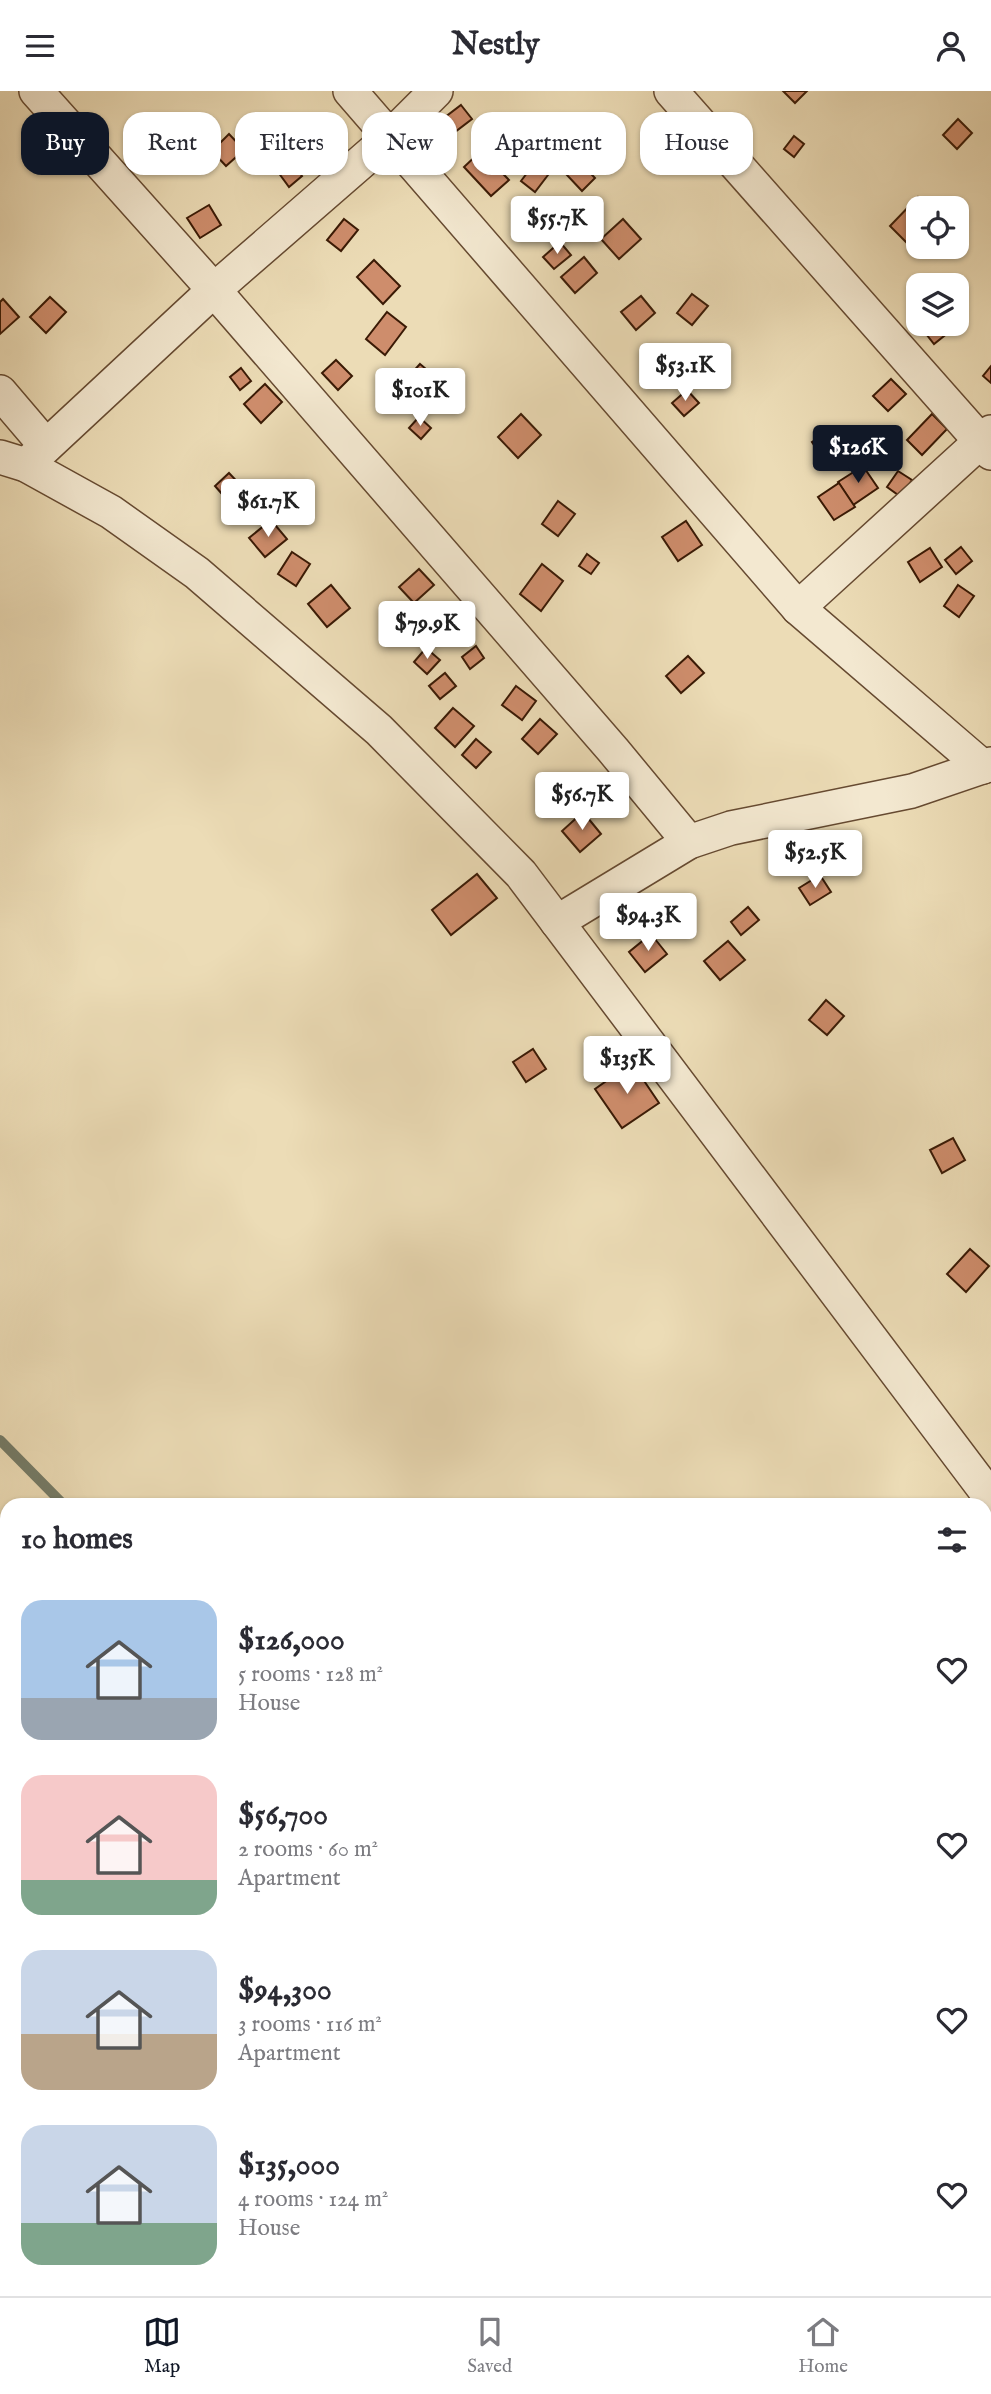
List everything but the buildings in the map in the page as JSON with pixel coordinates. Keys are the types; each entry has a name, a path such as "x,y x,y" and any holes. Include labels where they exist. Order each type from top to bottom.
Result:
{"street":[{"path":"36,91 214,290 613,750 689,842"},
{"path":"349,91 368,112"},
{"path":"415,112 436,91"},
{"path":"671,91 988,442 798,608"},
{"path":"24,456 362,161"},
{"path":"423,175 798,608 987,766"},
{"path":"0,392 24,456 111,512 197,573 379,730 522,874 991,1498"},
{"path":"557,922 689,842 731,828 912,791 987,766"}],"waterway":[{"path":"0,1440 57,1498"}]}
